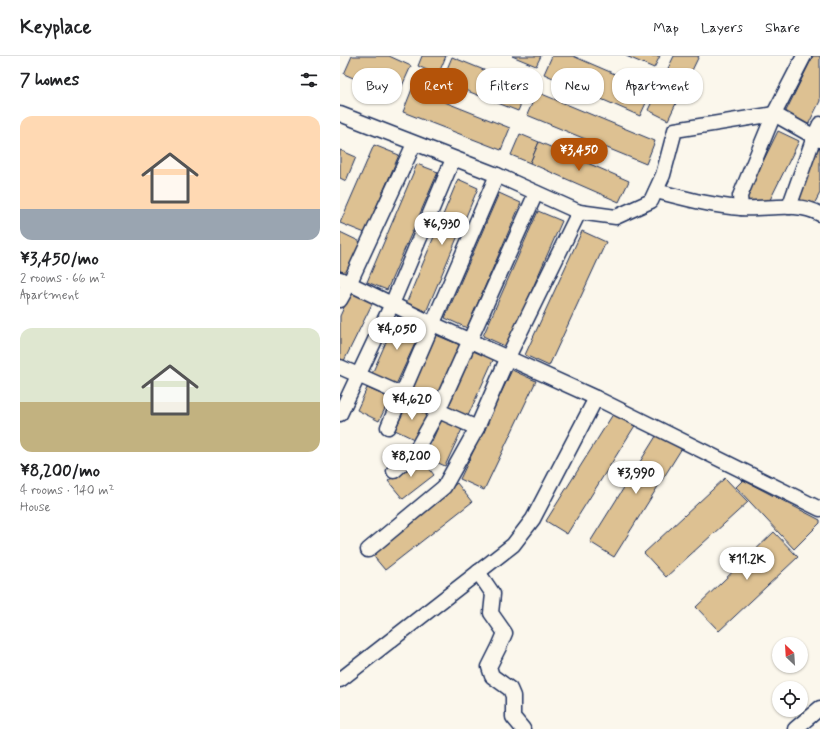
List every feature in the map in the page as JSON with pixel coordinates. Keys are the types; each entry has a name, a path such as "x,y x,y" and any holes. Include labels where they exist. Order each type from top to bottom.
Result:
{"street":[{"path":"741,208 740,196 774,114 804,56"},
{"path":"340,114 497,175 579,212 616,217 652,201 663,175 675,130 774,114 817,139"},
{"path":"789,207 817,139 820,124"},
{"path":"340,300 344,281 414,144"},
{"path":"340,414 392,304 453,159"},
{"path":"388,427 497,175"},
{"path":"656,191 694,200 741,208 789,207 812,209 820,214"},
{"path":"394,472 415,452 438,411 536,193"},
{"path":"368,550 444,487 477,428 508,357 579,212"},
{"path":"344,281 433,324 596,398 820,509"},
{"path":"340,368 477,428"},
{"path":"340,680 513,545 533,519 596,398"},
{"path":"478,572 493,594 490,613 505,633 500,647 489,667 492,676 510,690 513,696 513,717 523,729"},
{"path":"795,729 820,708"}],"building":[{"path":"352,56 389,56 411,66 402,86 402,68 352,68 352,77 344,74"},
{"path":"422,56 446,56 441,68 422,68 418,66"},
{"path":"512,56 541,56 536,66"},
{"path":"552,56 573,56 601,68 551,68 551,77 544,74"},
{"path":"626,56 660,56 654,68"},
{"path":"674,56 699,56 693,68 668,68"},
{"path":"813,56 820,56 820,101 807,127 784,115"},
{"path":"452,57 479,68 476,68 476,94 468,91 468,68 447,68"},
{"path":"604,69 612,73 612,104 604,100"},
{"path":"410,94 410,104 450,104 510,128 501,150 403,112"},
{"path":"543,94 551,98 551,104 566,104 655,141 646,164 527,115 532,104 543,104"},
{"path":"500,104 521,104 518,111"},
{"path":"613,104 646,104 640,116"},
{"path":"651,104 676,104 668,120 648,110"},
{"path":"778,131 799,141 765,210 744,200"},
{"path":"520,134 539,142 530,163 511,155"},
{"path":"539,142 629,181 619,202 530,163"},
{"path":"374,145 399,155 365,233 340,223"},
{"path":"819,147 820,193 812,208 792,198"},
{"path":"340,150 356,157 346,181 340,178"},
{"path":"417,164 438,172 387,290 367,282"},
{"path":"458,179 478,188 426,312 406,304"},
{"path":"499,193 521,203 467,328 445,318"},
{"path":"538,211 562,221 507,347 483,336"},
{"path":"582,231 606,242 549,366 525,355"},
{"path":"340,232 363,243 348,276 340,272"},
{"path":"351,292 373,302 342,365 340,364 340,316"},
{"path":"398,315 423,326 395,387 371,376"},
{"path":"436,335 460,345 433,405 410,395"},
{"path":"473,349 494,358 467,418 447,409"},
{"path":"512,370 536,381 484,490 460,479"},
{"path":"367,388 390,398 379,421 357,410"},
{"path":"408,402 429,411 416,440 395,430"},
{"path":"615,411 636,424 567,534 546,521"},
{"path":"442,418 463,427 445,466 425,457"},
{"path":"658,433 682,448 614,557 590,542"},
{"path":"420,456 434,475 403,499 388,481"},
{"path":"725,478 748,502 666,577 644,553"},
{"path":"743,480 820,520 820,523 794,549 736,487"},
{"path":"457,483 472,502 385,570 370,552"},
{"path":"774,532 798,557 719,631 696,607"}]}
